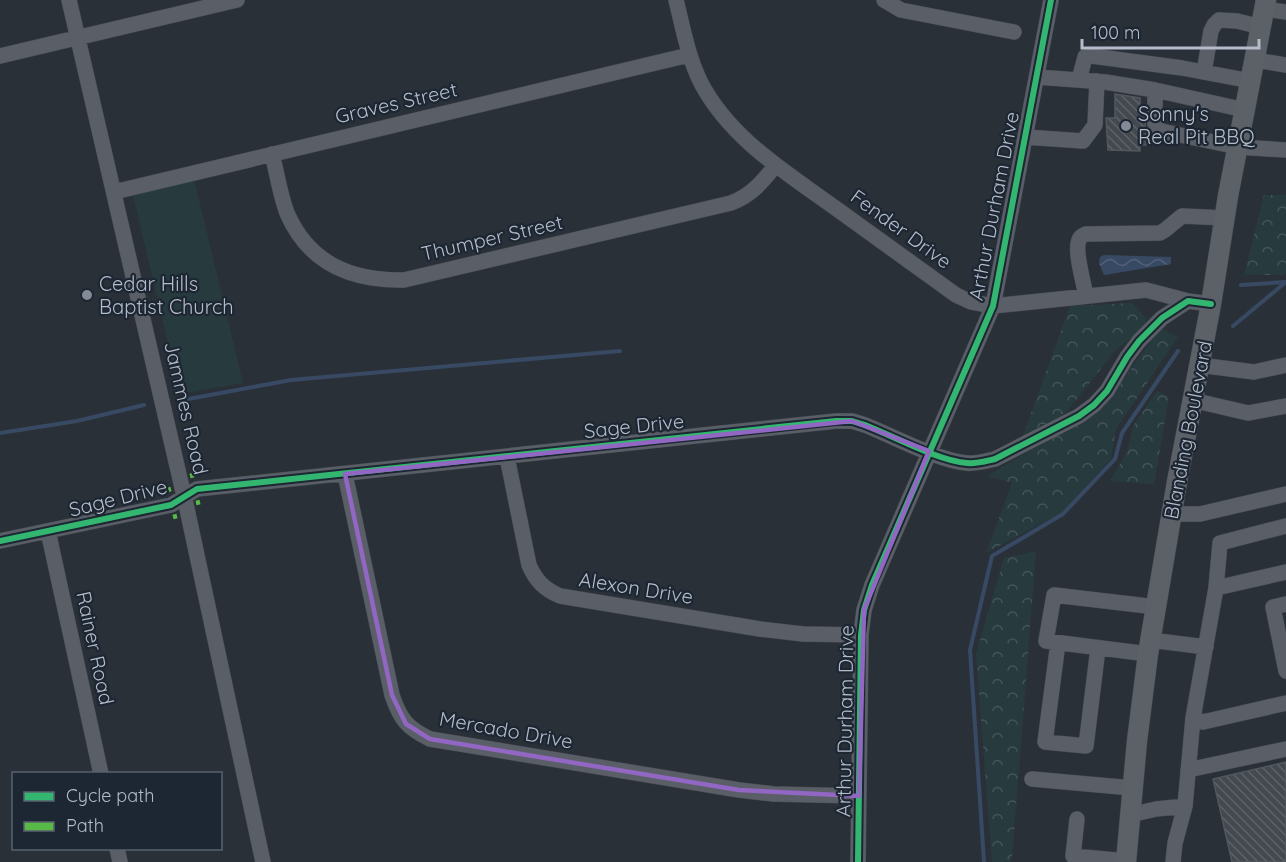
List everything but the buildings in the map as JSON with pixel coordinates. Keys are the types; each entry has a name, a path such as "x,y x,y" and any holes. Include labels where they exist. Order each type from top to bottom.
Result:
{"main road":[{"name":"Blanding Boulevard","path":"1126,862 1132,788 1149,647 1264,12"}],"street":[{"name":"Jammes Road","path":"69,0 184,497 263,862"},
{"path":"0,56 237,0"},
{"name":"Fender Drive","path":"676,0 689,55 702,83 719,111 739,133 776,165 956,295 971,302 993,306 1146,290 1188,301"},
{"path":"884,0 901,10 1014,32"},
{"name":"Arthur Durham Drive","path":"858,862 861,635 864,610 872,585 993,306 1051,0"},
{"path":"1204,72 1211,31 1220,20 1237,21 1264,12 1286,12"},
{"name":"Graves Street","path":"114,192 689,55"},
{"path":"1079,80 1085,57 1092,56 1251,81"},
{"path":"1255,60 1286,65"},
{"path":"1037,77 1097,81 1155,90 1245,110"},
{"path":"1025,137 1083,141 1095,125 1097,81"},
{"path":"1155,90 1155,125 1161,130 1238,147 1286,150"},
{"name":"Thumper Street","path":"272,154 286,211 304,242 336,267 356,276 380,281 404,280 731,203 746,197 757,188 776,165"},
{"path":"1086,296 1078,245 1081,236 1160,232 1166,230 1182,216 1225,218"},
{"path":"1188,301 1211,304"},
{"name":"Sage Drive","path":"0,541 171,505 197,489 836,421 852,421 866,425 950,460 968,463 994,459 1079,416 1094,405 1107,392 1139,341 1162,318 1188,301"},
{"path":"1199,364 1254,372 1286,365"},
{"path":"1192,400 1248,412 1286,406"},
{"name":"Alexon Drive","path":"507,457 529,565 534,577 548,591 560,596 760,630 803,634 861,635"},
{"name":"Mercado Drive","path":"345,474 392,695 397,711 416,733 430,739 739,790 774,794 859,796"},
{"path":"1172,514 1200,514 1286,494"},
{"path":"1173,862 1175,843 1185,806 1193,718 1216,588 1220,543 1286,526"},
{"name":"Rainer Road","path":"48,531 101,772"},
{"path":"1216,588 1286,572"},
{"path":"1156,607 1054,595 1046,641 1098,648 1206,647"},
{"path":"1286,604 1273,607 1283,640 1286,670"},
{"path":"1058,643 1045,742 1086,746 1098,648"},
{"path":"1193,718 1203,722 1286,703"},
{"path":"1188,770 1286,749"},
{"path":"1032,779 1132,788"},
{"path":"1130,815 1185,806"},
{"path":"1077,819 1073,856 1126,862"}],"highlighted area":[{"path":"852,421 929,451 864,610 859,796 739,790 430,739 406,724 392,695 345,474"}],"green space":[{"path":"194,179 243,383 180,394 133,195"},
{"path":"1264,195 1286,195 1286,273 1283,275 1244,275"},
{"path":"1132,303 1146,318 1146,326 1115,351 1061,419 1021,441 1070,306"},
{"path":"1160,328 1178,337 1116,429 1111,459 1063,512 986,553 1012,483 987,476 1104,407"},
{"path":"1157,391 1169,397 1154,484 1110,481 1127,452 1133,426"},
{"path":"1036,551 1012,858 1011,862 992,862 976,654 1004,558"}],"water":[{"path":"1104,255 1171,257 1171,264 1104,275 1099,263 1100,257"}],"waterway":[{"path":"1241,285 1285,282"},
{"path":"1233,326 1286,282"},
{"path":"183,400 291,380 620,351"},
{"path":"984,862 970,650 992,556 1063,514 1115,459 1122,433 1178,351"},
{"path":"0,433 77,421 144,405"}],"marked path":[{"path":"190,476 194,475"},
{"path":"167,490 171,489"},
{"path":"196,503 200,502"},
{"path":"173,517 177,516"}],"cycle path":[{"path":"858,862 861,635 864,610 872,585 993,306 1051,0"},
{"path":"0,541 171,505 197,489 836,421 852,421 865,425 943,458 967,463 981,462 995,459 1079,416 1107,391 1139,341 1162,318 1188,301 1211,304"}],"place":[{"name":"Sonny's Real Pit BBQ","path":"1126,126"},
{"name":"Cedar Hills Baptist Church","path":"87,295"}]}
